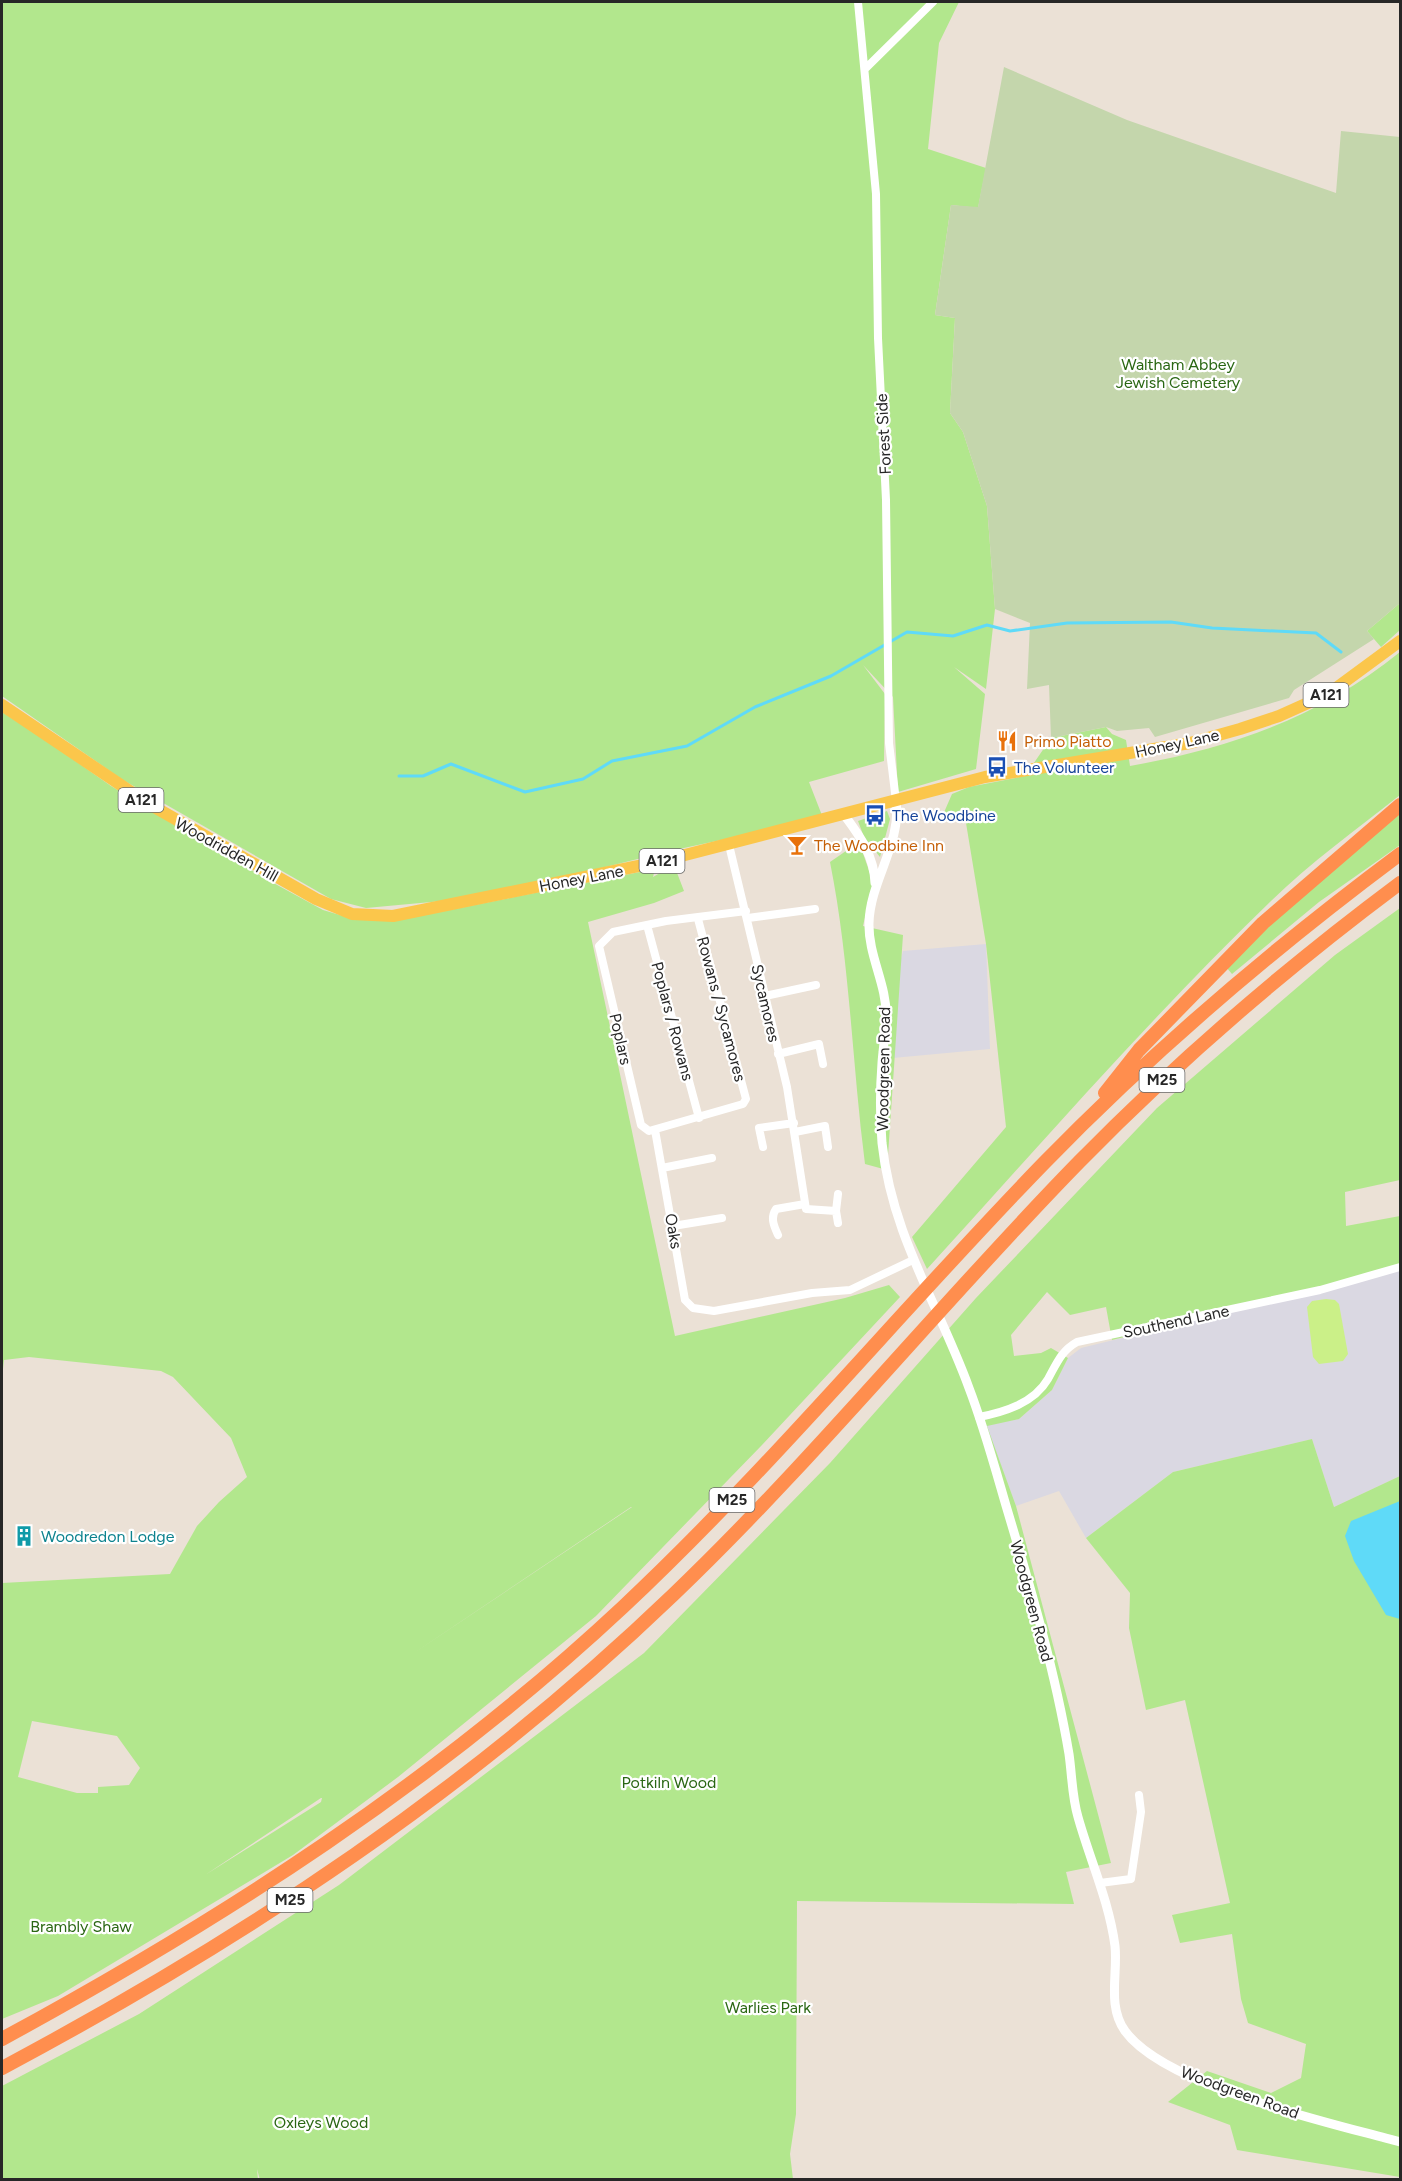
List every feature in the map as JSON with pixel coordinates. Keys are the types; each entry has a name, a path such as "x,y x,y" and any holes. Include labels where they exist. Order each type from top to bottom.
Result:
{"highway":[{"name":"M25","path":"1081,1126 1139,1050 1218,967 1311,880 1401,805"},
{"name":"M25","path":"2,2039 132,1967 290,1869 419,1778 501,1714 620,1610 696,1536 1081,1126 1234,984 1401,854"},
{"name":"M25","path":"2,2068 139,1993 248,1928 371,1845 489,1756 557,1700 680,1589 757,1510 1077,1164 1171,1072 1300,960 1401,883"}],"main road":[{"name":"Honey Lane","path":"371,916 393,916 729,845 993,775 1190,743 1279,716 1328,694 1401,641"},
{"name":"Woodridden Hill","path":"2,705 100,774 198,834 316,899 352,914 371,916"}],"street":[{"name":"Forest Side","path":"858,2 866,68 876,194 878,338 886,501 889,743 896,801"},
{"path":"866,68 933,2"},
{"name":"Woodgreen Road","path":"896,801 897,809 890,847 870,902 869,941 887,1012 881,1067 882,1142 892,1202 913,1260 957,1358 979,1417 1035,1601 1068,1753 1076,1811 1111,1920 1115,1951 1115,2009 1119,2021 1137,2044 1169,2065 1214,2086 1401,2142"},
{"name":"Woodgreen Road","path":"845,816 864,844 872,861 875,885"},
{"name":"Sycamores","path":"729,845 787,1087 805,1204"},
{"path":"647,925 815,909"},
{"name":"Rowans / Sycamores","path":"698,919 746,1099 743,1104 699,1118"},
{"name":"Poplars / Rowans","path":"647,925 699,1118"},
{"name":"Poplars","path":"647,925 613,932 599,946 641,1125 649,1131 655,1130"},
{"path":"765,996 816,986"},
{"path":"778,1054 819,1044 823,1064"},
{"path":"655,1130 699,1118"},
{"path":"763,1147 759,1128 825,1126 828,1147"},
{"name":"Oaks","path":"655,1130 685,1300 693,1308 714,1311 812,1293 850,1290 913,1260"},
{"path":"662,1168 712,1158"},
{"path":"838,1194 836,1211 838,1223"},
{"path":"778,1235 772,1222 772,1214 776,1209 805,1204 809,1211 836,1211"},
{"path":"673,1226 722,1218"},
{"name":"Southend Lane","path":"979,1417 1010,1411 1026,1400 1046,1382 1063,1350 1077,1341 1320,1290 1401,1267"},
{"path":"1100,1883 1131,1879 1141,1812 1139,1795"}],"shaded area":[{"path":"986,944 990,1049 882,1059 887,1012 903,951"},
{"path":"1400,1270 1400,1476 1334,1507 1312,1439 1173,1472 1086,1538 1059,1491 1016,1506 986,1425 1019,1419 1052,1390 1068,1358 1081,1348"}],"green space":[{"path":"2,2 959,2 939,43 928,149 986,168 978,208 951,205 935,315 955,318 950,413 963,432 987,506 995,609 986,689 954,667 985,694 976,769 898,792 893,697 863,665 885,694 884,761 809,782 823,818 670,851 565,877 442,901 366,908 331,899 123,780 2,696"},
{"name":"Waltham Abbey Jewish Cemetery","path":"1004,67 1127,120 1336,193 1341,131 1400,137 1400,603 1367,631 1374,639 1294,690 1289,698 1155,737 1149,728 1117,731 1106,727 1051,738 1049,685 1027,689 1030,623 995,609 987,506 963,432 950,413 955,318 935,315 951,205 978,207"},
{"path":"1400,603 1400,630 1381,647 1367,631"},
{"path":"1400,652 1400,795 1302,873 1226,945 1096,1082 927,1269 912,1237 1006,1127 986,944 966,823 942,817 952,794 969,787 1025,776 1051,738 1106,727 1112,734 1126,740 1130,766 1204,750 1239,739 1273,727 1338,695 1370,675"},
{"name":"Brambly Shaw","path":"2,712 111,786 268,880 323,910 350,918 414,917 655,869 653,877 674,865 684,891 654,903 588,922 675,1336 845,1298 889,1285 900,1297 762,1445 596,1616 398,1777 293,1855 58,1996 2,2019 2,1583 170,1574 197,1526 247,1477 231,1438 173,1377 161,1371 29,1357 4,1360 2,1378","holes":["631,1507 632,1507 405,1659","32,1721 117,1736 140,1768 129,1785 98,1787 98,1793 77,1793 18,1777","321,1798 321,1802 205,1875"]},
{"path":"887,811 890,819 880,857 864,837 858,821"},
{"path":"1400,813 1400,845 1319,902 1232,974 1226,967 1268,926"},
{"path":"859,842 873,882 863,926 903,935 887,1170 865,1164 842,937 830,862"},
{"path":"1400,908 1400,1180 1345,1192 1346,1226 1400,1216 1400,1270 1112,1340 1106,1307 1070,1315 1047,1292 1011,1335 1014,1356 1041,1353 1051,1348 1068,1358 1052,1390 1019,1419 987,1426 1016,1506 1111,1863 1066,1872 1074,1904 797,1901 796,2114 790,2154 793,2179 260,2180 257,2169 258,2180 2,2180 2,2086 139,2014 339,1885 644,1653 830,1463 976,1298 1157,1108 1335,955"},
{"path":"1335,1300 1339,1304 1348,1354 1343,1361 1319,1364 1313,1357 1307,1307 1312,1301"},
{"path":"1312,1439 1334,1507 1400,1476 1400,2177 1237,2150 1230,2125 1168,2102 1207,2071 1271,2093 1301,2078 1306,2044 1248,2023 1241,1999 1232,1934 1180,1943 1172,1915 1230,1903 1185,1700 1146,1710 1129,1628 1130,1593 1086,1538 1173,1472"}],"water":[{"path":"1400,1501 1400,1619 1386,1615 1354,1561 1345,1536 1351,1521"}],"waterway":[{"path":"399,776 423,776 451,764 525,792 583,779 612,761 687,746 755,707 831,676 907,632 953,636 987,625 1010,631 1067,623 1171,622 1212,628 1316,633 1341,652"}],"place":[{"name":"Primo Piatto","path":"1007,741"},
{"name":"The Volunteer","path":"997,767"},
{"name":"The Woodbine","path":"875,815"},
{"name":"The Woodbine Inn","path":"797,845"},
{"name":"Woodredon Lodge","path":"24,1536"}],"park label":[{"name":"Potkiln Wood","path":"669,1782"},
{"name":"Warlies Park","path":"768,2007"},
{"name":"Oxleys Wood","path":"321,2122"}]}
